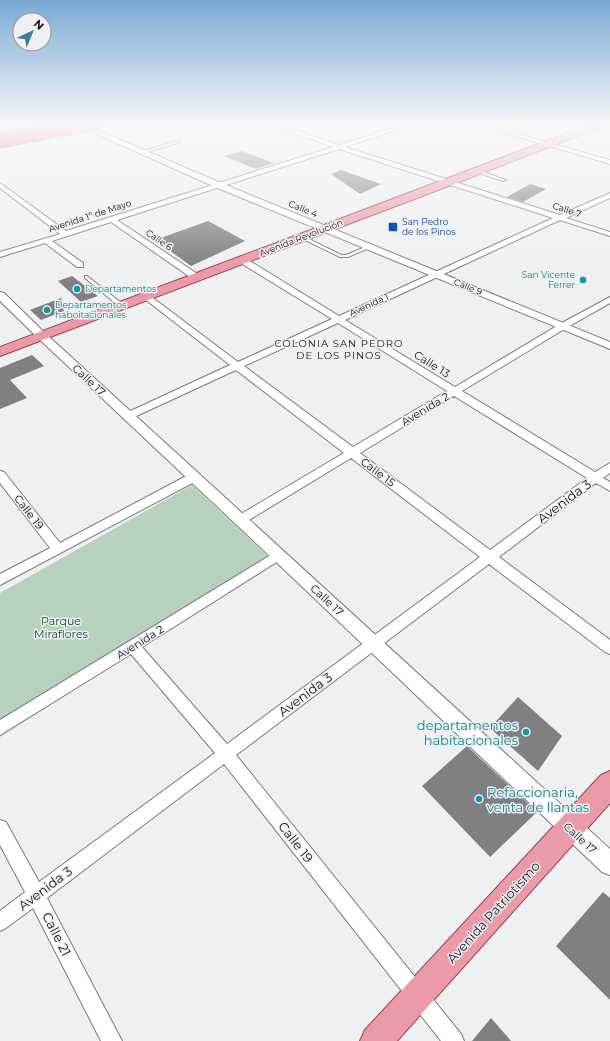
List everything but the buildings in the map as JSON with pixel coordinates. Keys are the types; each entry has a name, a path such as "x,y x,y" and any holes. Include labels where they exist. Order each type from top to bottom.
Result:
{"main road":[{"name":"Avenida Revolución","path":"0,352 476,172"},
{"name":"Avenida Patriotismo","path":"376,1041 610,784"}],"street":[{"name":"Calle 4","path":"188,172 325,229"},
{"name":"Avenida 1º de Mayo","path":"0,255 261,172"},
{"name":"Calle 7","path":"417,172 610,234"},
{"path":"0,185 65,234"},
{"name":"Avenida 1","path":"128,416 610,195"},
{"name":"Calle 6","path":"111,219 196,278"},
{"name":"Calle 9","path":"325,229 610,346"},
{"path":"46,240 80,265"},
{"name":"Calle 13","path":"242,260 610,487"},
{"name":"Calle 17","path":"0,295 42,336 610,864"},
{"name":"Calle 15","path":"146,297 610,648"},
{"name":"Avenida 2","path":"240,520 563,326 610,300"},
{"name":"Avenida 3","path":"0,922 610,467"},
{"name":"Calle 19","path":"0,475 58,549"},
{"path":"0,580 194,477"},
{"name":"Avenida 2","path":"0,728 279,555"},
{"name":"Calle 19","path":"134,646 226,754 454,1041"},
{"name":"Calle 21","path":"0,828 112,1041"}],"lane":[{"path":"479,172 504,180"},
{"path":"302,238 340,256 347,256 369,246"},
{"path":"86,277 122,306"}],"green space":[{"name":"Parque Miraflores","path":"192,485 275,563 0,737 0,593"}],"place":[{"name":"San Pedro de los Pinos","path":"393,227"},
{"name":"San Vicente Ferrer","path":"583,280"},
{"name":"Departamentos","path":"77,289"},
{"name":"Departamentos haboitacionales","path":"47,310"},
{"name":"departamentos habitacionales","path":"526,732"},
{"name":"Refaccionaria, venta de llantas","path":"479,799"}],"district":[{"name":"COLONIA SAN PEDRO DE LOS PINOS","path":"339,348"}]}
